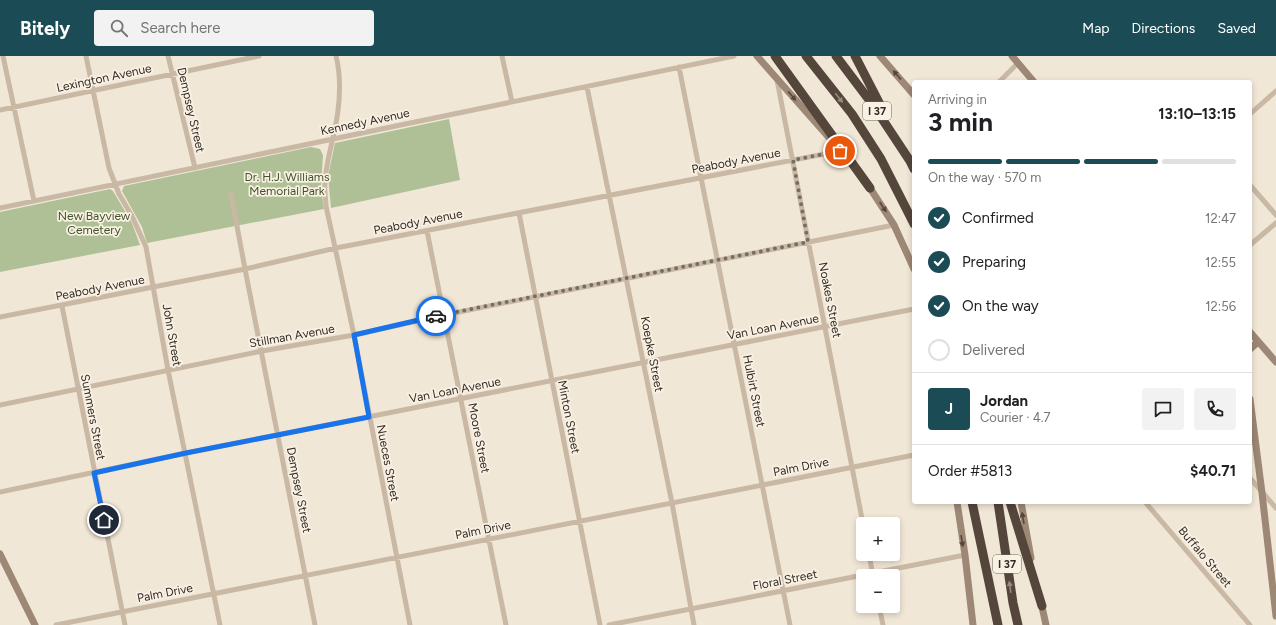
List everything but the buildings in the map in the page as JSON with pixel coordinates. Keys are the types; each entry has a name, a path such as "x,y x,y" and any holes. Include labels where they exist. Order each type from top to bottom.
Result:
{"highway":[{"path":"775,56 870,188"},
{"name":"I 37","path":"806,56 852,114 881,159 912,220"},
{"name":"I 37","path":"836,56 873,105 912,165"},
{"path":"855,56 912,165"},
{"path":"972,504 980,534"},
{"name":"I 37","path":"976,504 980,534 998,625"},
{"name":"I 37","path":"998,504 1013,603 1018,625"},
{"path":"1011,504 1042,606"}],"main road":[{"path":"757,56 840,151 870,188 894,225 912,265"},
{"path":"880,56 912,93"},
{"path":"1012,56 1032,80"},
{"path":"1252,334 1276,362"},
{"path":"1252,347 1258,342"},
{"path":"1252,416 1276,616"},
{"path":"1252,429 1255,442"},
{"path":"956,504 965,555 973,625"},
{"path":"1021,504 1046,625"},
{"path":"0,554 35,625"}],"street":[{"path":"3,56 34,201"},
{"name":"John Street","path":"86,56 110,168 115,184 146,247 168,370 220,625"},
{"name":"Dempsey Street","path":"168,56 195,168"},
{"name":"Lexington Avenue","path":"0,110 259,56"},
{"name":"Nueces Street","path":"336,56 339,68 340,83 333,139 327,163 325,184 326,206 354,335 410,625"},
{"path":"502,56 512,102"},
{"name":"Kennedy Avenue","path":"0,208 734,56"},
{"path":"1001,80 1018,63"},
{"name":"Hulbirt Street","path":"679,67 790,625"},
{"name":"Noakes Street","path":"777,79 862,517"},
{"name":"Koepke Street","path":"587,87 608,196 672,503 694,625"},
{"path":"1252,112 1276,91"},
{"name":"Peabody Avenue","path":"0,317 245,269 336,248 840,151"},
{"path":"1252,187 1276,214"},
{"name":"Dempsey Street","path":"231,194 315,625"},
{"name":"Minton Street","path":"518,213 600,625"},
{"path":"1252,243 1276,222"},
{"name":"Stillman Avenue","path":"0,405 262,351 354,335 444,315 894,225"},
{"name":"Moore Street","path":"427,231 506,625"},
{"name":"Summers Street","path":"62,306 125,625"},
{"name":"Van Loan Avenue","path":"0,492 186,453 912,309"},
{"name":"Palm Drive","path":"56,625 912,455"},
{"path":"1252,480 1276,508"},
{"name":"Buffalo Street","path":"1147,504 1250,625"},
{"name":"Floral Street","path":"900,569 965,555"},
{"name":"Floral Street","path":"609,625 856,578"},
{"path":"880,613 883,625"}],"green space":[{"path":"449,119 460,180 331,208 328,176 335,143"},
{"name":"Dr. H.J. Williams Memorial Park","path":"311,147 320,149 323,155 321,188 324,209 147,243 142,227 122,191 124,186"},
{"name":"New Bayview Cemetery","path":"110,189 113,191 132,223 140,245 0,272 0,212"}],"way so far":[{"path":"436,316 808,242 793,160 840,151"}],"route":[{"path":"104,520 94,473 186,453 369,417 354,335 436,316"}]}
